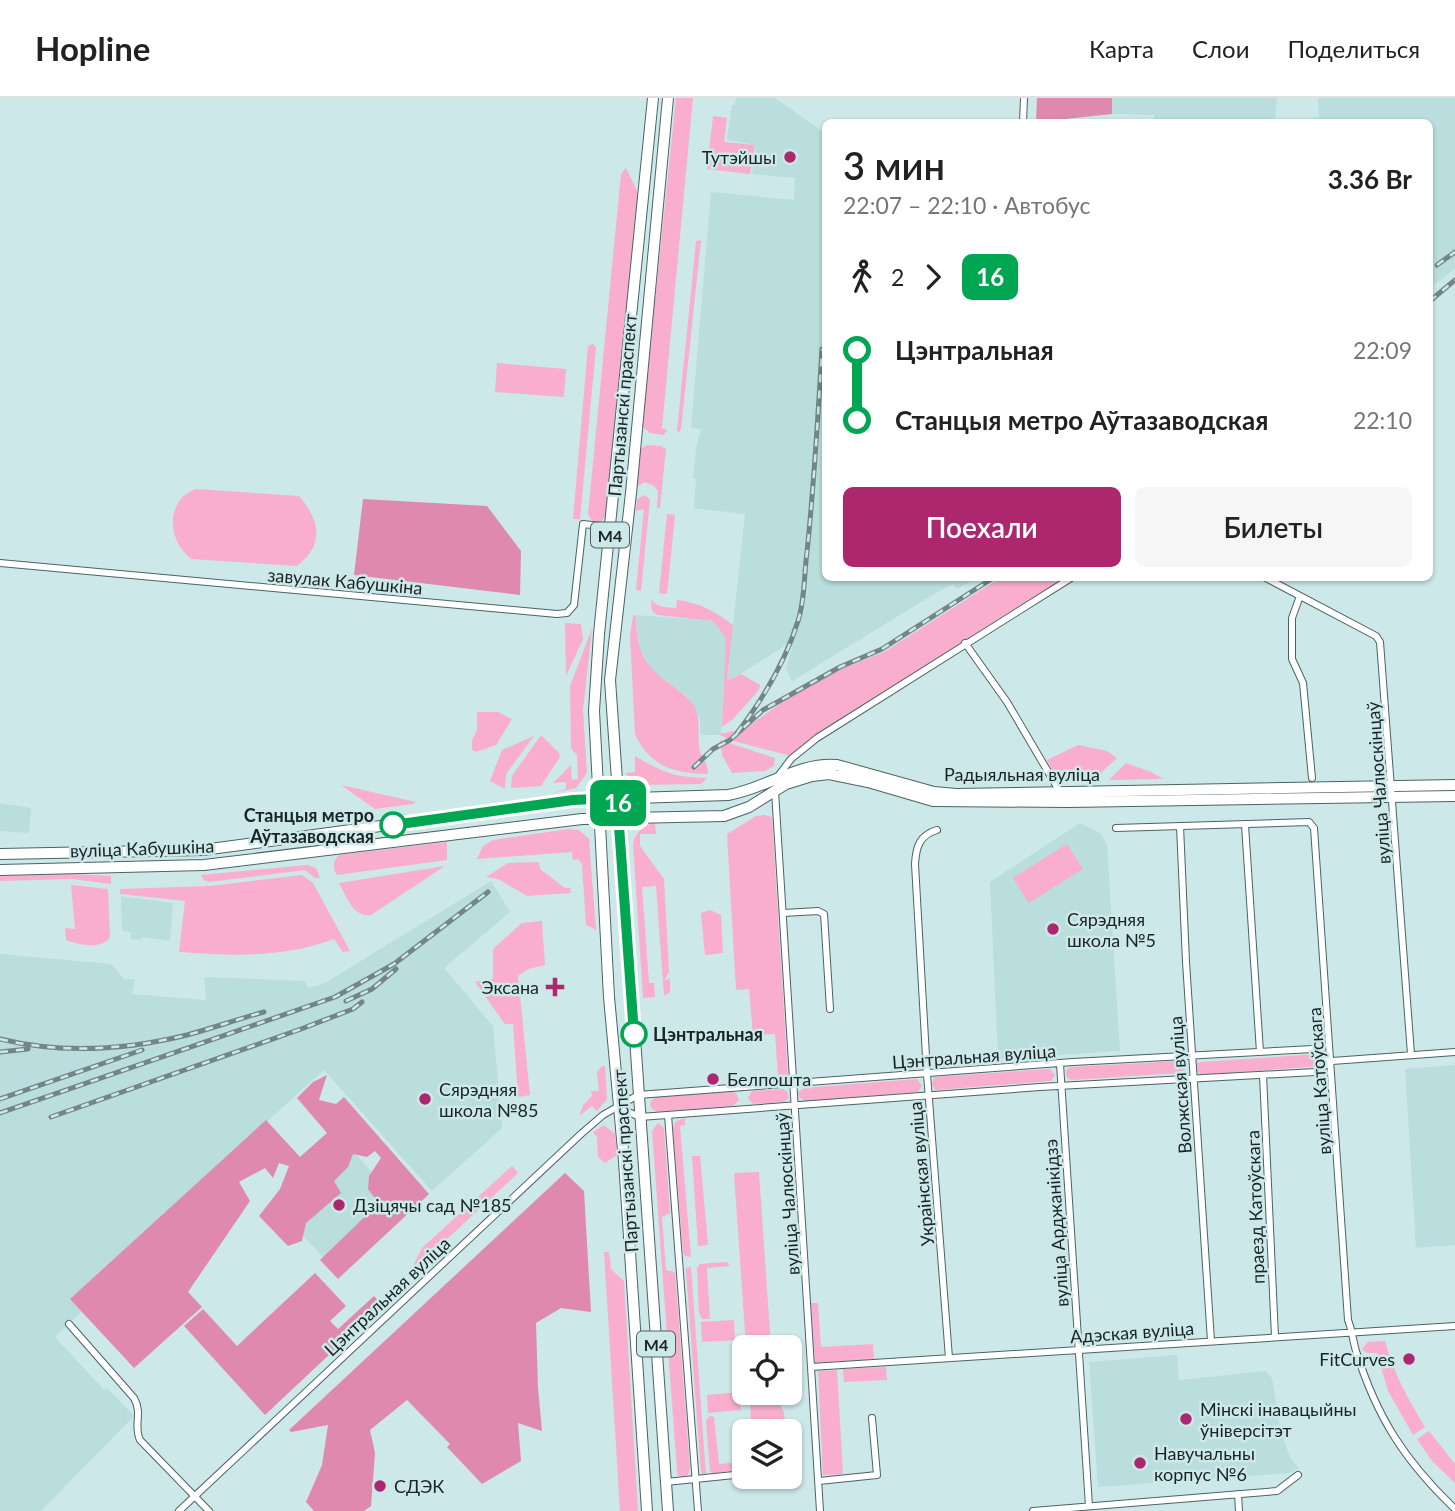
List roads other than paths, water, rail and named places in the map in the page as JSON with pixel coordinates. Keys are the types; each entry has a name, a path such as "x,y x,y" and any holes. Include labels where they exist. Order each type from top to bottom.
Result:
{"main road":[{"name":"Партызанскі праспект","path":"647,1511 609,997 594,711 599,634 653,98"},
{"name":"Партызанскі праспект","path":"668,98 610,680 668,1511"},
{"path":"610,527 620,530 625,546"},
{"name":"Радыяльная вуліца","path":"618,818 724,816 749,807 796,770 827,765 837,765 934,792 1392,792 1455,796"},
{"name":"Радыяльная вуліца","path":"598,798 728,796 829,774 933,801 1392,792 1455,785"},
{"name":"вуліца Кабушкіна","path":"0,854 203,850 598,798"},
{"name":"вуліца Кабушкіна","path":"0,870 204,865 492,829 618,818"},
{"path":"644,1466 657,1480 666,1482"}],"street":[{"path":"1023,119 1024,98"},
{"name":"завулак Кабушкіна","path":"0,563 557,614 567,613 574,606 583,524 610,527"},
{"path":"776,785 779,773 791,759 817,738 1065,581"},
{"name":"вуліца Чалюскінцаў","path":"1272,581 1376,636 1380,642 1411,1054"},
{"path":"1300,596 1292,618 1292,659 1303,682 1312,778"},
{"path":"965,643 1007,702 1060,793"},
{"name":"вуліца Чалюскінцаў","path":"776,785 820,1511"},
{"name":"вуліца Катоўскага","path":"1245,825 1310,822 1314,828 1349,1320 1355,1348 1371,1391 1398,1446 1429,1484 1455,1509"},
{"path":"1116,828 1245,825 1260,1052"},
{"name":"Волжская вуліца","path":"1180,826 1193,1080 1211,1342"},
{"name":"Украінская вуліца","path":"937,830 923,836 917,846 915,863 927,1074 949,1358"},
{"path":"783,913 818,911 824,914 830,1009"},
{"name":"Цэнтральная вуліца","path":"179,1511 573,1140 603,1115 638,1095 1060,1064 1313,1049 1332,1061"},
{"name":"Цэнтральная вуліца","path":"619,1108 640,1116 668,1115 1315,1072 1332,1061 1455,1052"},
{"name":"вуліца Арджанікідзэ","path":"1060,1064 1090,1506"},
{"name":"праезд Катоўскага","path":"1263,1075 1275,1337"},
{"path":"668,1115 698,1511"},
{"path":"69,1324 134,1398 139,1407 136,1432 140,1440 209,1511"},
{"name":"Адэская вуліца","path":"811,1367 1455,1326"},
{"path":"819,1481 877,1475 872,1418"},
{"path":"666,1482 732,1475"},
{"path":"1033,1511 1278,1491 1298,1475"},
{"path":"1238,1494 1239,1511"}],"railway":[{"path":"1437,265 1455,252"},
{"path":"1433,298 1455,280"},
{"path":"737,733 780,666 800,613 812,502 822,349"},
{"path":"694,767 713,749 730,740 763,710 840,667 882,649 988,581"},
{"path":"0,1113 335,997 394,964 488,892"},
{"path":"346,1001 372,989 396,969"},
{"path":"51,1117 301,1029 353,1009 362,1002"},
{"path":"0,1039 46,1047 117,1047 187,1035 264,1012"},
{"path":"0,1052 28,1049"},
{"path":"0,1099 142,1050"}],"place":[{"name":"Тутэйшы","path":"790,157"},
{"name":"Станцыя метро Аўтазаводская","path":"393,825"},
{"name":"Сярэдняя школа №5","path":"1053,929"},
{"name":"Эксана","path":"555,987"},
{"name":"Цэнтральная","path":"634,1034"},
{"name":"Белпошта","path":"713,1079"},
{"name":"Сярэдняя школа №85","path":"425,1099"},
{"name":"Дзіцячы сад №185","path":"339,1205"},
{"name":"FitCurves","path":"1409,1359"},
{"name":"Мінскі інавацыйны ўніверсітэт","path":"1186,1419"},
{"name":"Навучальны корпус №6","path":"1140,1463"},
{"name":"СДЭК","path":"380,1486"}]}
